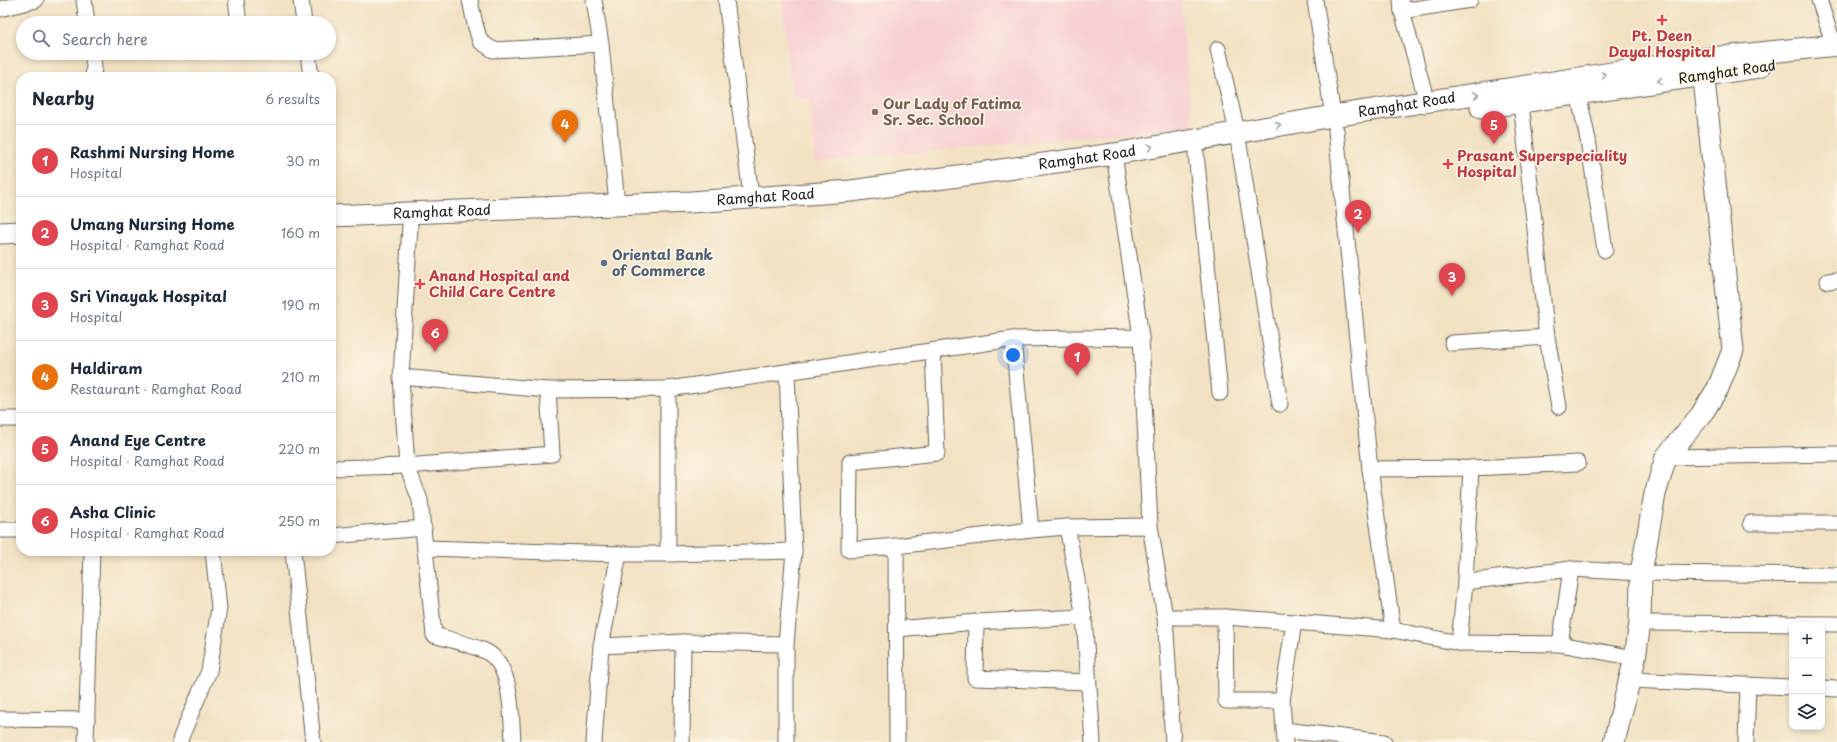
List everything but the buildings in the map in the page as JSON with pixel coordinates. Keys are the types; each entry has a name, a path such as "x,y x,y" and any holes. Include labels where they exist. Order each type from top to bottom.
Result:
{"main road":[{"name":"Ramghat Road","path":"336,228 410,226 618,215 691,213 853,202 1115,161 1334,123 1427,102 1836,49"},
{"name":"Ramghat Road","path":"1334,123 1521,103 1578,93 1703,67"},
{"path":"1614,742 1635,658 1640,624 1641,573 1655,494 1666,457 1701,415 1718,388 1733,350 1703,67"},
{"name":"Ramghat Road","path":"336,216 417,214 617,204 691,202 751,196 851,191 1196,153 1238,139"},
{"path":"0,218 16,219"},
{"path":"0,233 16,232"}],"street":[{"path":"0,9 36,0"},
{"path":"84,0 86,16"},
{"path":"236,0 238,16"},
{"path":"301,0 303,16"},
{"path":"470,0 480,41 493,50 601,44"},
{"path":"594,0 601,44 617,204"},
{"path":"726,0 751,196"},
{"path":"1315,0 1334,123 1370,469 1393,630"},
{"path":"1427,102 1401,6 1470,0"},
{"path":"1819,0 1836,49"},
{"path":"1218,49 1238,139 1280,404"},
{"path":"93,60 93,72"},
{"path":"309,60 310,72"},
{"path":"1578,93 1588,140 1605,250"},
{"path":"1521,103 1547,337 1559,407"},
{"path":"1196,153 1220,393"},
{"path":"1115,161 1141,337 1150,526 1165,617 1173,742"},
{"path":"410,226 401,377 407,466 420,500 434,635 486,652 499,663 508,683 513,742"},
{"path":"401,377 548,390 668,389 1013,339 1141,337"},
{"path":"1452,343 1547,337"},
{"path":"1013,339 1031,530"},
{"path":"933,350 937,453 850,462 849,550 1067,527 1150,526"},
{"path":"786,742 786,644 794,551 787,372"},
{"path":"668,389 668,554"},
{"path":"336,468 407,466 552,454 548,390"},
{"path":"0,419 16,419"},
{"path":"1666,457 1837,454"},
{"path":"1370,469 1471,468 1578,463"},
{"path":"1459,643 1465,582 1471,468"},
{"path":"1751,523 1837,523"},
{"path":"1067,527 1084,617 1093,742"},
{"path":"336,536 424,528"},
{"path":"0,530 16,530"},
{"path":"896,546 897,742"},
{"path":"425,548 619,554 794,551"},
{"path":"594,742 601,646 619,554"},
{"path":"86,742 92,556"},
{"path":"180,742 209,671 219,608 214,556"},
{"path":"294,556 313,742"},
{"path":"1560,644 1572,569"},
{"path":"1465,582 1572,569 1641,573 1837,575"},
{"path":"896,629 976,622 1084,617"},
{"path":"1165,617 1225,617 1393,630 1459,643 1560,644 1635,658"},
{"path":"1225,617 1226,701 1282,701"},
{"path":"976,622 975,678 1088,682"},
{"path":"1294,622 1282,701 1285,736 1384,742"},
{"path":"1640,624 1837,624"},
{"path":"601,646 683,642 786,644"},
{"path":"682,742 683,642"},
{"path":"1630,680 1789,687"},
{"path":"1746,742 1748,685"},
{"path":"1825,688 1837,689"},
{"path":"0,719 87,720"}],"shaded area":[{"name":"Our Lady of Fatima Sr. Sec. School","path":"782,0 1181,0 1192,127 815,162 810,99 792,99"}],"place":[{"name":"Pt. Deen Dayal Hospital","path":"1662,20"},
{"name":"Our Lady of Fatima Sr. Sec. School","path":"875,112"},
{"name":"Haldiram","path":"565,143"},
{"name":"Anand Eye Centre","path":"1494,144"},
{"name":"Prasant Superspeciality Hospital","path":"1448,164"},
{"name":"Umang Nursing Home","path":"1358,233"},
{"name":"Oriental Bank of Commerce","path":"604,263"},
{"name":"Anand Hospital and Child Care Centre","path":"420,284"},
{"name":"Sri Vinayak Hospital","path":"1452,296"},
{"name":"Asha Clinic","path":"435,352"},
{"name":"Rashmi Nursing Home","path":"1077,376"}]}
